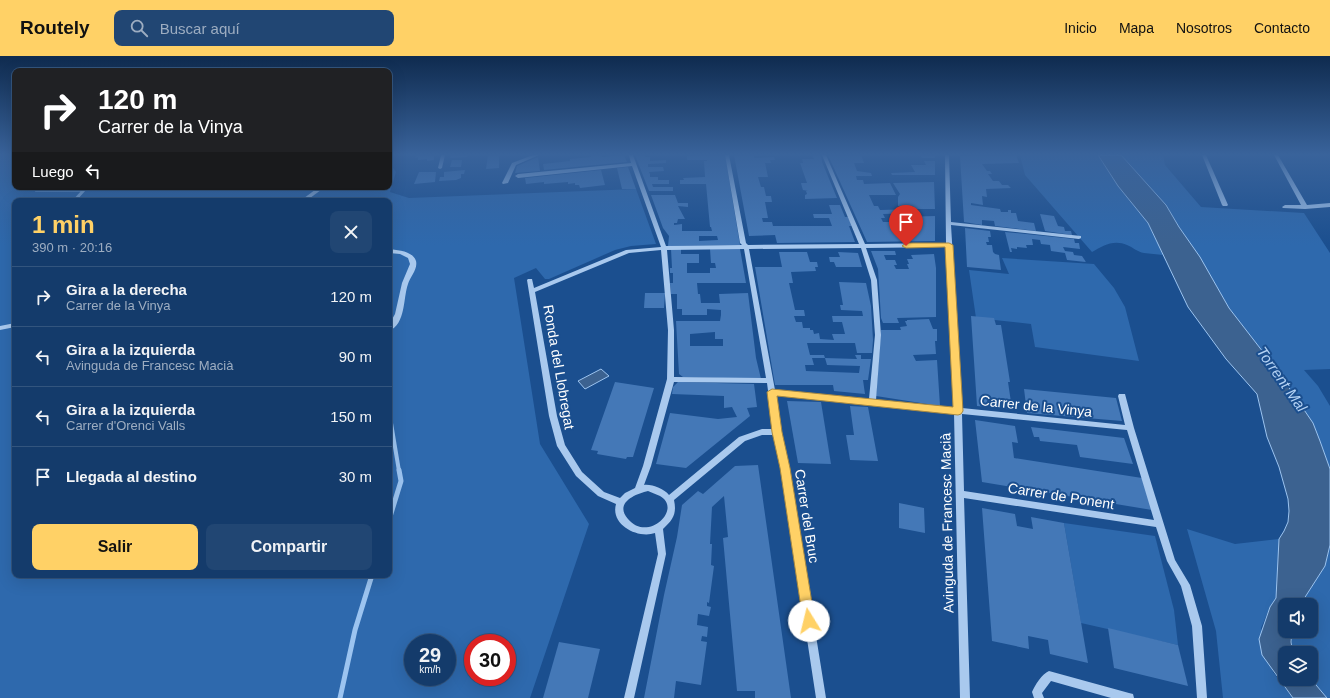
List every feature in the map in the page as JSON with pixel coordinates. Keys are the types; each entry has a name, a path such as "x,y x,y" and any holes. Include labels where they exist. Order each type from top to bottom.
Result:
{"street":[{"path":"638,489 647,466 671,379 671,330 664,248 641,185"},
{"name":"Carrer del Bruc","path":"733,185 743,243 746,247 750,267 772,392 777,432 785,468 821,698"},
{"path":"837,185 863,246 874,280 878,335 872,402"},
{"name":"Avinguda de Francesc Macià","path":"947,185 949,245 958,411 965,698"},
{"path":"1217,185 1225,205"},
{"path":"1293,185 1305,207"},
{"path":"307,198 318,190"},
{"path":"1285,207 1330,205"},
{"path":"948,223 1079,237"},
{"path":"532,291 628,251 664,248 949,245"},
{"path":"392,252 408,256 412,259 413,264 405,283 396,320 392,325"},
{"name":"Ronda del Llobregat","path":"530,280 553,416 561,446 579,474 601,494 621,502"},
{"path":"0,328 12,326"},
{"path":"671,379 770,381"},
{"name":"Carrer de la Vinya","path":"772,392 1130,428"},
{"path":"1122,396 1130,428 1171,561 1185,585 1197,626 1202,698"},
{"path":"669,500 742,439 762,432 777,432"},
{"path":"648,488 656,490 664,494 669,500 672,508 671,515 659,528 644,531 629,526 620,515 621,502 628,494 638,489 648,488"},
{"name":"Carrer de Ponent","path":"960,494 1159,524"},
{"path":"629,698 662,554 659,528"},
{"path":"1039,698 1037,692 1049,676 1129,698"}],"shaded area":[{"path":"0,185 12,185 12,190 391,190 390,192 409,198 636,189 656,244 631,246 615,250 549,279 545,279 536,268 514,278 540,444 589,524 530,698 0,698"},
{"path":"1034,185 1117,185 1148,223 1163,255 1137,251 1122,243 1113,243 1092,252"},
{"path":"1145,185 1182,185 1201,207 1304,213 1330,253 1330,369 1304,370 1318,386 1330,406 1330,469 1320,441 1306,413 1277,370 1229,308 1192,245"},
{"path":"1002,258 1094,264 1114,288 1125,307 1139,361 1035,347 1031,324 976,318 969,270 1009,274"},
{"path":"1064,523 1155,536 1174,610 1178,645 1081,623"},
{"path":"1187,529 1235,544 1279,539 1276,598 1270,607 1261,628 1273,672 1278,678 1278,686 1284,686 1293,698 1223,698 1216,631"},
{"path":"1330,545 1330,698 1327,698 1317,686 1318,646 1292,646 1291,642 1291,638 1318,638 1318,598 1304,598 1325,566"}],"water":[{"name":"Torrent Mal","path":"1117,185 1148,185 1166,205 1200,257 1229,308 1277,370 1313,423 1330,469 1330,545 1325,566 1304,598 1278,598 1278,638 1291,638 1292,646 1278,646 1278,677 1262,655 1259,639 1270,607 1276,598 1279,539 1288,522 1288,499 1279,467 1267,437 1257,394 1226,359 1188,307 1148,223"},
{"path":"601,369 609,376 585,389 578,381"},
{"path":"1284,686 1317,686 1327,698 1293,698"}],"building":[{"path":"575,185 605,185 605,185 580,188 579,185"},
{"path":"621,185 635,185 636,189 622,189"},
{"path":"647,185 652,185 653,187 673,187 673,191 649,191"},
{"path":"706,185 730,185 740,245 668,246 669,236 663,228 651,195 675,195 678,203 688,203 688,207 678,206 685,219 678,219 677,223 674,223 674,225 682,224 682,231 712,231 710,227","holes":["699,236 717,236 718,240 699,241"]},
{"path":"740,185 760,185 761,187 764,187 766,196 771,196 772,202 765,202 768,218 762,218 763,222 772,222 773,226 832,226 829,218 814,218 813,214 832,214 829,205 840,205 845,217 848,217 852,226 849,226 855,242 777,243 775,235 749,236"},
{"path":"802,185 832,185 837,198 805,199 805,195 807,194 806,191 808,191 803,190"},
{"path":"841,185 891,185 896,195 869,195 874,206 878,206 880,210 914,209 917,213 883,214 885,218 881,218 883,222 902,222 900,217 935,216 935,241 867,242"},
{"path":"894,185 934,185 935,209 914,209 913,206 898,206 898,197 900,194"},
{"path":"962,185 1008,185 1011,188 986,189 987,197 982,196 983,205 971,203 971,205 1000,209 1001,212 1008,212 1008,210 1011,210 1011,213 1016,213 1018,221 1034,223 1036,231 995,226 994,221 982,220 982,225 964,222"},
{"path":"1040,214 1054,216 1058,226 1064,227 1065,231 1071,231 1072,235 1045,231"},
{"path":"965,228 990,231 991,237 988,237 989,242 986,242 987,245 992,245 993,252 995,254 999,255 1001,270 967,267"},
{"path":"1005,232 1074,239 1075,243 1079,243 1080,249 1063,247 1065,251 1073,252 1074,255 1082,256 1086,262 1067,260 1065,253 1051,251 1050,245 1041,244 1040,240 1032,239 1033,245 1026,245 1027,248 1011,248 1012,252 1010,252"},
{"path":"671,249 681,249 681,254 699,254 699,263 687,263 687,273 710,273 710,268 716,268 715,263 711,263 710,249 740,249 746,283 697,283 698,294 700,294 701,303 720,303 719,294 748,293 756,358 761,379 683,377 679,374 676,321 720,321 721,310 707,309 707,315 682,315 682,309 677,309 677,294 671,294 670,283 673,283 673,273 670,273 670,268 672,268","holes":["715,332 715,339 723,339 723,346 690,346 690,334"]},
{"path":"871,251 895,251 896,255 884,255 886,260 895,260 897,265 894,265 896,269 909,269 907,259 913,259 911,255 934,254 936,268 936,317 897,318 899,323 883,323 881,318 878,269"},
{"path":"779,252 807,252 810,262 817,262 818,267 815,267 816,271 791,272 793,283 789,283 795,310 804,310 805,316 794,316 796,322 802,322 803,328 810,328 810,330 813,330 814,334 819,333 820,339 834,340 832,334 845,334 842,322 833,322 832,316 863,316 862,311 841,310 840,305 843,305 839,282 866,283 871,306 873,340 872,353 857,353 855,343 807,343 810,355 824,355 825,358 857,359 855,355 861,355 861,359 871,359 868,380 863,380 865,394 834,391 833,385 775,385 755,267 782,267","holes":["812,358 825,358 827,365 860,366 859,373 806,371 805,365 814,365"]},
{"path":"838,252 858,253 862,267 836,267 834,262 830,262 829,257 840,257"},
{"path":"645,293 665,293 664,308 644,308"},
{"path":"971,316 994,318 996,325 1001,325 1010,382 1008,382 1012,409 977,406"},
{"path":"929,319 933,329 937,329 937,341 935,341 936,354 913,355 916,361 937,360 940,406 876,396 881,330 901,330 900,327 907,326 905,321 907,320"},
{"path":"615,382 654,388 633,457 627,457 626,459 597,454 598,451 591,450"},
{"path":"678,382 754,384 757,407 747,408 750,416 686,468 656,464 670,413 718,419 737,417 732,407 724,408 724,396 672,394 673,387"},
{"path":"1024,389 1116,398 1122,421 1027,413"},
{"path":"787,401 821,402 831,464 798,463"},
{"path":"850,406 868,407 878,461 850,460 846,435 854,435"},
{"path":"975,420 1015,426 1018,443 1012,442 1014,458 1142,478 1152,510 982,482"},
{"path":"1031,427 1124,438 1133,464 1080,457 1077,445 1040,441 1039,437 1034,437"},
{"path":"758,465 791,698 755,698 755,691 737,691 723,538 728,537 724,496 712,507 710,544 712,544 711,565 714,566 709,603 707,602 707,606 711,607 709,616 698,614 697,625 708,627 707,637 702,636 701,641 707,642 701,685 676,681 674,698 644,698 677,537 682,505 698,491 703,494 735,466"},
{"path":"899,503 924,508 925,533 899,528"},
{"path":"982,508 1015,514 1017,526 1033,529 1031,517 1064,523 1088,663 1050,654 1048,640 1028,636 1029,649 992,641"},
{"path":"1108,628 1178,645 1188,686 1114,668"},
{"path":"559,642 600,649 588,698 543,698"}],"waterway":[{"path":"36,190 84,190"},
{"path":"77,198 84,190"},
{"path":"392,429 399,471"},
{"path":"392,510 401,481 399,470"},
{"path":"340,698 355,630 371,578"}],"route":[{"path":"809,621 785,468 777,432 772,392 958,411 949,245 906,246"}]}
